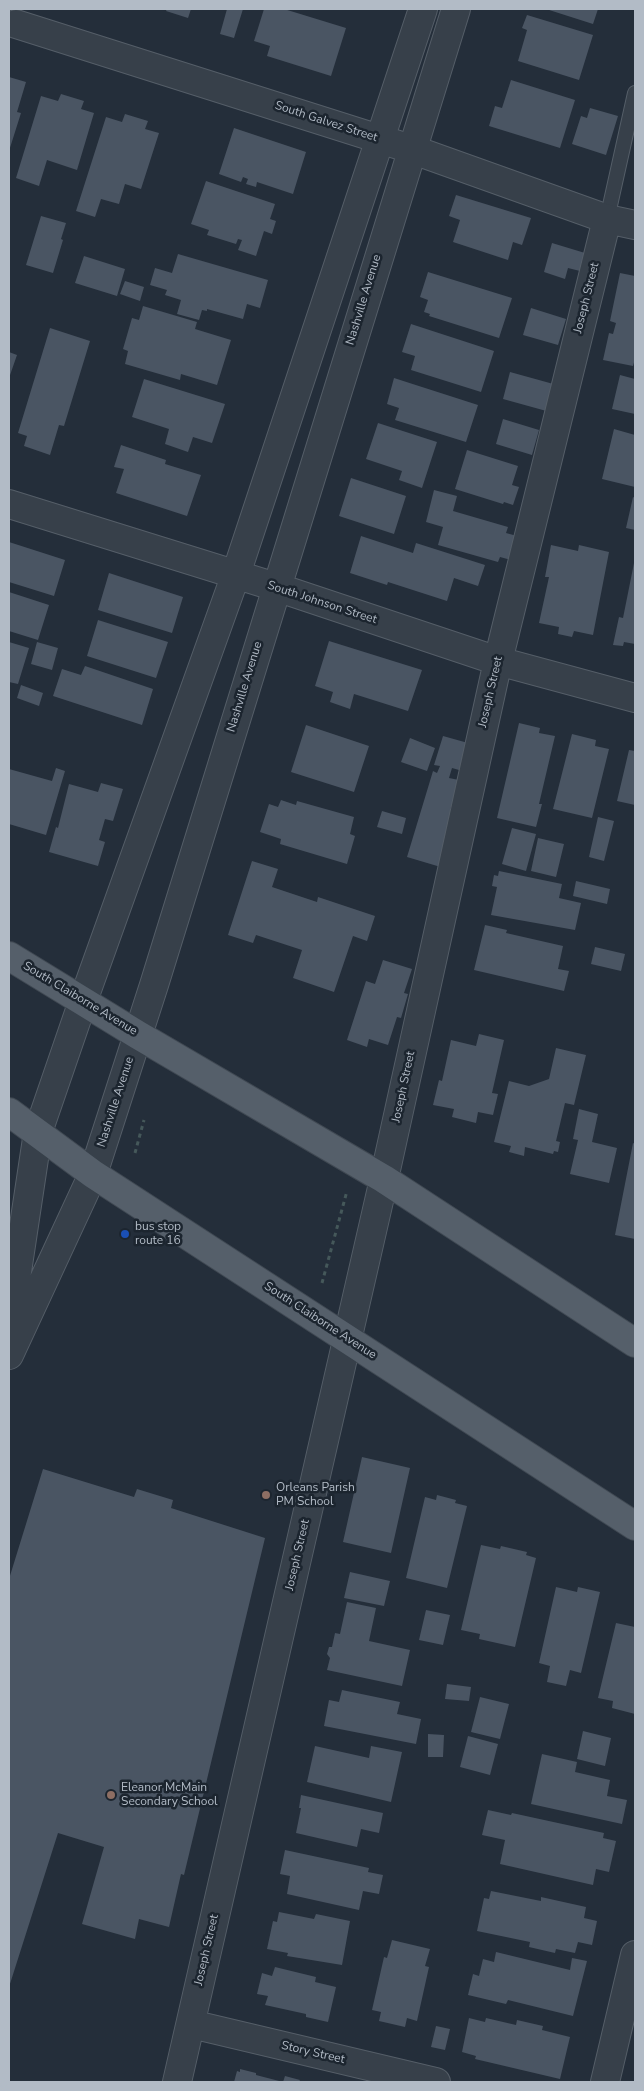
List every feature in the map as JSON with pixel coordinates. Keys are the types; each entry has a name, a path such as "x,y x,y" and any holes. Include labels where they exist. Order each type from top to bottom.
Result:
{"main road":[{"name":"South Claiborne Avenue","path":"9,956 138,1035 384,1179 635,1343"},
{"name":"South Claiborne Avenue","path":"9,1112 93,1174 635,1526"}],"street":[{"path":"9,1325 38,1132 236,574 423,9"},
{"name":"Nashville Avenue","path":"9,1354 93,1174 138,1035 411,149 456,9"},
{"name":"South Galvez Street","path":"16,24 381,139 607,218 635,225"},
{"name":"Joseph Street","path":"177,2082 384,1179 498,661 607,218"},
{"name":"South Johnson Street","path":"9,504 236,574 498,661 635,698"},
{"path":"605,2082 635,1955"},
{"name":"Story Street","path":"191,2024 436,2082"}],"lane":[{"name":"Joseph Street","path":"607,218 635,93"}],"path":[{"path":"322,1283 348,1188"}],"building":[{"path":"167,9 191,9 188,18 166,11"},
{"path":"227,9 243,9 234,38 220,34"},
{"path":"264,9 284,9 346,28 331,76 267,56 270,46 254,41"},
{"path":"546,9 598,9 593,24"},
{"path":"527,15 593,35 579,80 518,61 527,30 522,28"},
{"path":"9,77 26,82 17,112 21,113 9,151"},
{"path":"511,80 575,100 560,148 489,126 495,106 502,108"},
{"path":"61,94 84,101 81,109 94,113 77,170 47,160 39,186 16,178 41,96 58,101"},
{"path":"590,108 618,116 606,155 572,144 581,116 587,118"},
{"path":"125,114 148,121 145,129 159,133 141,189 125,184 119,204 101,199 95,217 76,211 106,117 122,122"},
{"path":"234,128 306,152 293,194 257,182 256,187 246,184 248,179 243,177 241,182 219,174"},
{"path":"206,181 275,204 270,219 276,221 272,234 264,231 256,256 238,250 242,240 238,239 236,244 207,235 209,230 191,224"},
{"path":"456,195 531,218 522,245 513,242 508,260 453,242 460,220 449,216"},
{"path":"41,216 66,223 53,273 26,265"},
{"path":"552,243 585,253 580,271 568,268 565,279 544,272"},
{"path":"178,254 268,280 260,308 247,304 243,319 207,309 207,311 202,310 199,320 177,314 181,300 165,295 167,290 150,285 155,268 172,273"},
{"path":"84,256 125,269 117,296 75,283"},
{"path":"428,272 512,298 499,338 429,316 430,314 424,312 428,300 420,297"},
{"path":"620,273 635,276 635,359 633,366 603,360 609,333 613,334 616,323 610,321"},
{"path":"125,281 144,287 140,301 120,294"},
{"path":"143,306 197,322 195,329 231,340 217,385 181,374 180,380 125,364 128,351 123,349 132,318 139,320"},
{"path":"531,308 566,319 558,345 523,335"},
{"path":"411,324 494,351 481,392 411,370 415,356 402,352"},
{"path":"50,328 90,341 64,426 59,425 50,455 24,446 27,436 18,433"},
{"path":"9,352 17,355 9,378"},
{"path":"510,372 557,385 550,412 503,399"},
{"path":"620,375 635,379 635,414 612,409"},
{"path":"394,378 478,405 466,442 395,420 399,408 387,404"},
{"path":"144,379 225,404 212,443 193,437 188,452 165,444 169,429 132,417"},
{"path":"503,419 539,430 532,455 496,444"},
{"path":"378,423 437,442 422,488 399,480 402,471 366,459"},
{"path":"614,429 635,435 635,487 602,479"},
{"path":"121,445 166,460 165,464 201,475 187,516 116,493 124,469 114,467"},
{"path":"467,450 518,466 512,485 519,487 513,505 504,502 503,504 455,489"},
{"path":"351,478 406,496 394,534 339,516"},
{"path":"434,490 457,496 453,511 508,527 506,533 517,536 511,560 500,557 498,562 438,545 443,527 426,522"},
{"path":"633,497 635,498 635,530 626,528"},
{"path":"361,536 413,553 416,543 485,565 478,586 454,578 447,601 388,582 387,585 350,573"},
{"path":"9,542 65,560 54,596 9,582"},
{"path":"551,545 578,551 579,545 609,552 593,635 574,631 572,637 558,634 559,627 539,623 549,577 545,577"},
{"path":"634,563 635,644 624,642 623,646 613,645 619,617 623,618"},
{"path":"109,573 183,597 172,633 98,610"},
{"path":"9,592 49,605 38,640 9,631"},
{"path":"98,620 168,642 156,678 87,656"},
{"path":"329,641 422,670 408,711 354,694 350,709 330,702 333,692 315,686"},
{"path":"9,642 29,648 18,684 9,682"},
{"path":"37,642 58,648 52,670 31,664"},
{"path":"85,666 153,689 142,725 53,696 62,669 81,675"},
{"path":"21,685 43,693 39,706 17,698"},
{"path":"519,723 540,728 539,733 555,736 539,804 542,804 536,827 497,818"},
{"path":"306,725 369,746 354,792 291,772"},
{"path":"572,734 596,740 595,746 609,749 592,818 553,809"},
{"path":"443,736 468,743 459,770 452,768 449,778 459,780 450,810 457,812 444,868 407,857 433,771 437,773 440,766 434,765"},
{"path":"410,738 435,748 427,771 401,762"},
{"path":"629,750 635,751 635,805 617,801"},
{"path":"56,768 65,771 46,835 9,824 9,769 52,781"},
{"path":"101,783 123,789 113,821 105,819 99,840 105,842 98,866 49,852 56,827 58,828 69,784 98,792"},
{"path":"281,800 296,805 297,801 354,817 350,834 355,836 347,864 280,844 281,839 260,832 269,804 278,807"},
{"path":"382,811 406,818 402,834 377,827"},
{"path":"598,817 614,821 604,861 589,857"},
{"path":"512,828 536,834 526,871 502,864"},
{"path":"538,838 564,844 556,877 531,871"},
{"path":"252,861 278,869 272,887 317,902 318,897 375,916 367,941 353,936 334,992 293,978 302,950 256,935 253,943 228,935"},
{"path":"499,871 562,884 559,898 581,903 575,930 491,915 497,887 492,886 494,875 498,876"},
{"path":"576,881 610,889 607,904 573,896"},
{"path":"485,925 507,930 506,933 563,946 558,969 569,971 564,991 474,970"},
{"path":"595,947 625,954 621,971 591,964"},
{"path":"383,960 412,969 404,993 408,994 401,1018 397,1017 388,1045 369,1039 367,1047 347,1040 366,981 375,984"},
{"path":"479,1034 504,1040 492,1093 498,1094 493,1115 478,1112 476,1123 452,1117 454,1109 433,1105 439,1080 442,1081 451,1040 476,1046"},
{"path":"556,1048 586,1055 574,1105 565,1103 556,1141 560,1142 558,1152 554,1151 553,1154 525,1147 524,1156 509,1152 511,1146 494,1142 509,1081 529,1086 549,1079"},
{"path":"579,1109 598,1114 592,1142 617,1148 609,1183 570,1174 578,1140 573,1139"},
{"path":"633,1143 635,1144 635,1239 615,1235"},
{"path":"362,1457 410,1468 391,1553 343,1542"},
{"path":"43,1469 134,1497 137,1489 173,1500 171,1508 265,1538 184,1875 181,1874 169,1927 139,1919 135,1939 82,1924 104,1847 58,1833 9,1987 9,1579"},
{"path":"437,1495 456,1500 455,1503 467,1506 447,1588 406,1578 425,1497 436,1500"},
{"path":"481,1545 500,1549 501,1546 527,1552 526,1555 536,1558 515,1647 479,1639 480,1634 461,1630"},
{"path":"350,1572 390,1581 384,1606 344,1598"},
{"path":"556,1587 577,1592 578,1587 600,1592 581,1673 570,1670 566,1686 547,1682 550,1666 539,1663"},
{"path":"347,1602 376,1608 369,1641 410,1650 402,1686 327,1670 330,1658 327,1654 329,1647 332,1647 335,1633 340,1634"},
{"path":"426,1610 450,1615 443,1645 419,1640"},
{"path":"616,1623 635,1627 635,1714 612,1708 613,1701 598,1698"},
{"path":"447,1684 471,1687 469,1701 445,1699"},
{"path":"342,1690 400,1702 397,1714 421,1719 416,1744 324,1726 329,1700 339,1702"},
{"path":"480,1697 509,1704 500,1739 471,1732"},
{"path":"583,1731 611,1738 605,1766 577,1759"},
{"path":"428,1734 444,1735 443,1757 428,1757"},
{"path":"468,1736 498,1744 490,1775 460,1767"},
{"path":"315,1746 369,1758 371,1746 402,1752 391,1802 307,1782"},
{"path":"542,1754 577,1762 575,1772 610,1780 607,1796 627,1800 622,1824 531,1804"},
{"path":"301,1795 383,1813 379,1833 361,1829 357,1847 296,1833 301,1808 299,1808"},
{"path":"488,1810 511,1815 512,1813 604,1833 603,1838 616,1841 609,1872 596,1869 593,1885 500,1864 505,1840 482,1835"},
{"path":"285,1850 369,1868 368,1872 383,1875 379,1894 363,1891 359,1910 287,1894 290,1876 280,1874"},
{"path":"491,1891 541,1901 541,1897 586,1907 584,1918 597,1921 592,1945 578,1942 575,1953 556,1949 555,1953 529,1947 530,1942 477,1931 484,1898 489,1899"},
{"path":"279,1912 314,1919 316,1914 350,1921 342,1965 287,1956 288,1953 267,1949 273,1921 277,1922"},
{"path":"392,1940 430,1949 425,1966 429,1967 417,2021 407,2018 405,2027 379,2021 381,2012 372,2010 384,1957 387,1958"},
{"path":"496,1952 570,1970 572,1958 587,1961 573,2016 508,2000 506,2004 468,1995 473,1974 479,1976 483,1959 494,1962"},
{"path":"275,1967 316,1977 315,1982 336,1987 328,2022 306,2017 306,2014 265,2005 268,1996 257,1994 262,1973 272,1976"},
{"path":"469,2018 485,2022 486,2018 516,2025 517,2020 543,2026 542,2030 570,2037 560,2079 475,2059 476,2056 462,2052"},
{"path":"436,2026 450,2029 445,2050 431,2047"},
{"path":"240,2069 283,2082 234,2082 237,2071 240,2072"},
{"path":"285,2076 300,2080 299,2082 283,2082"}],"place":[{"name":"bus stop route 16","path":"125,1234"},
{"name":"Orleans Parish PM School","path":"266,1495"},
{"name":"Eleanor McMain Secondary School","path":"111,1795"}]}
